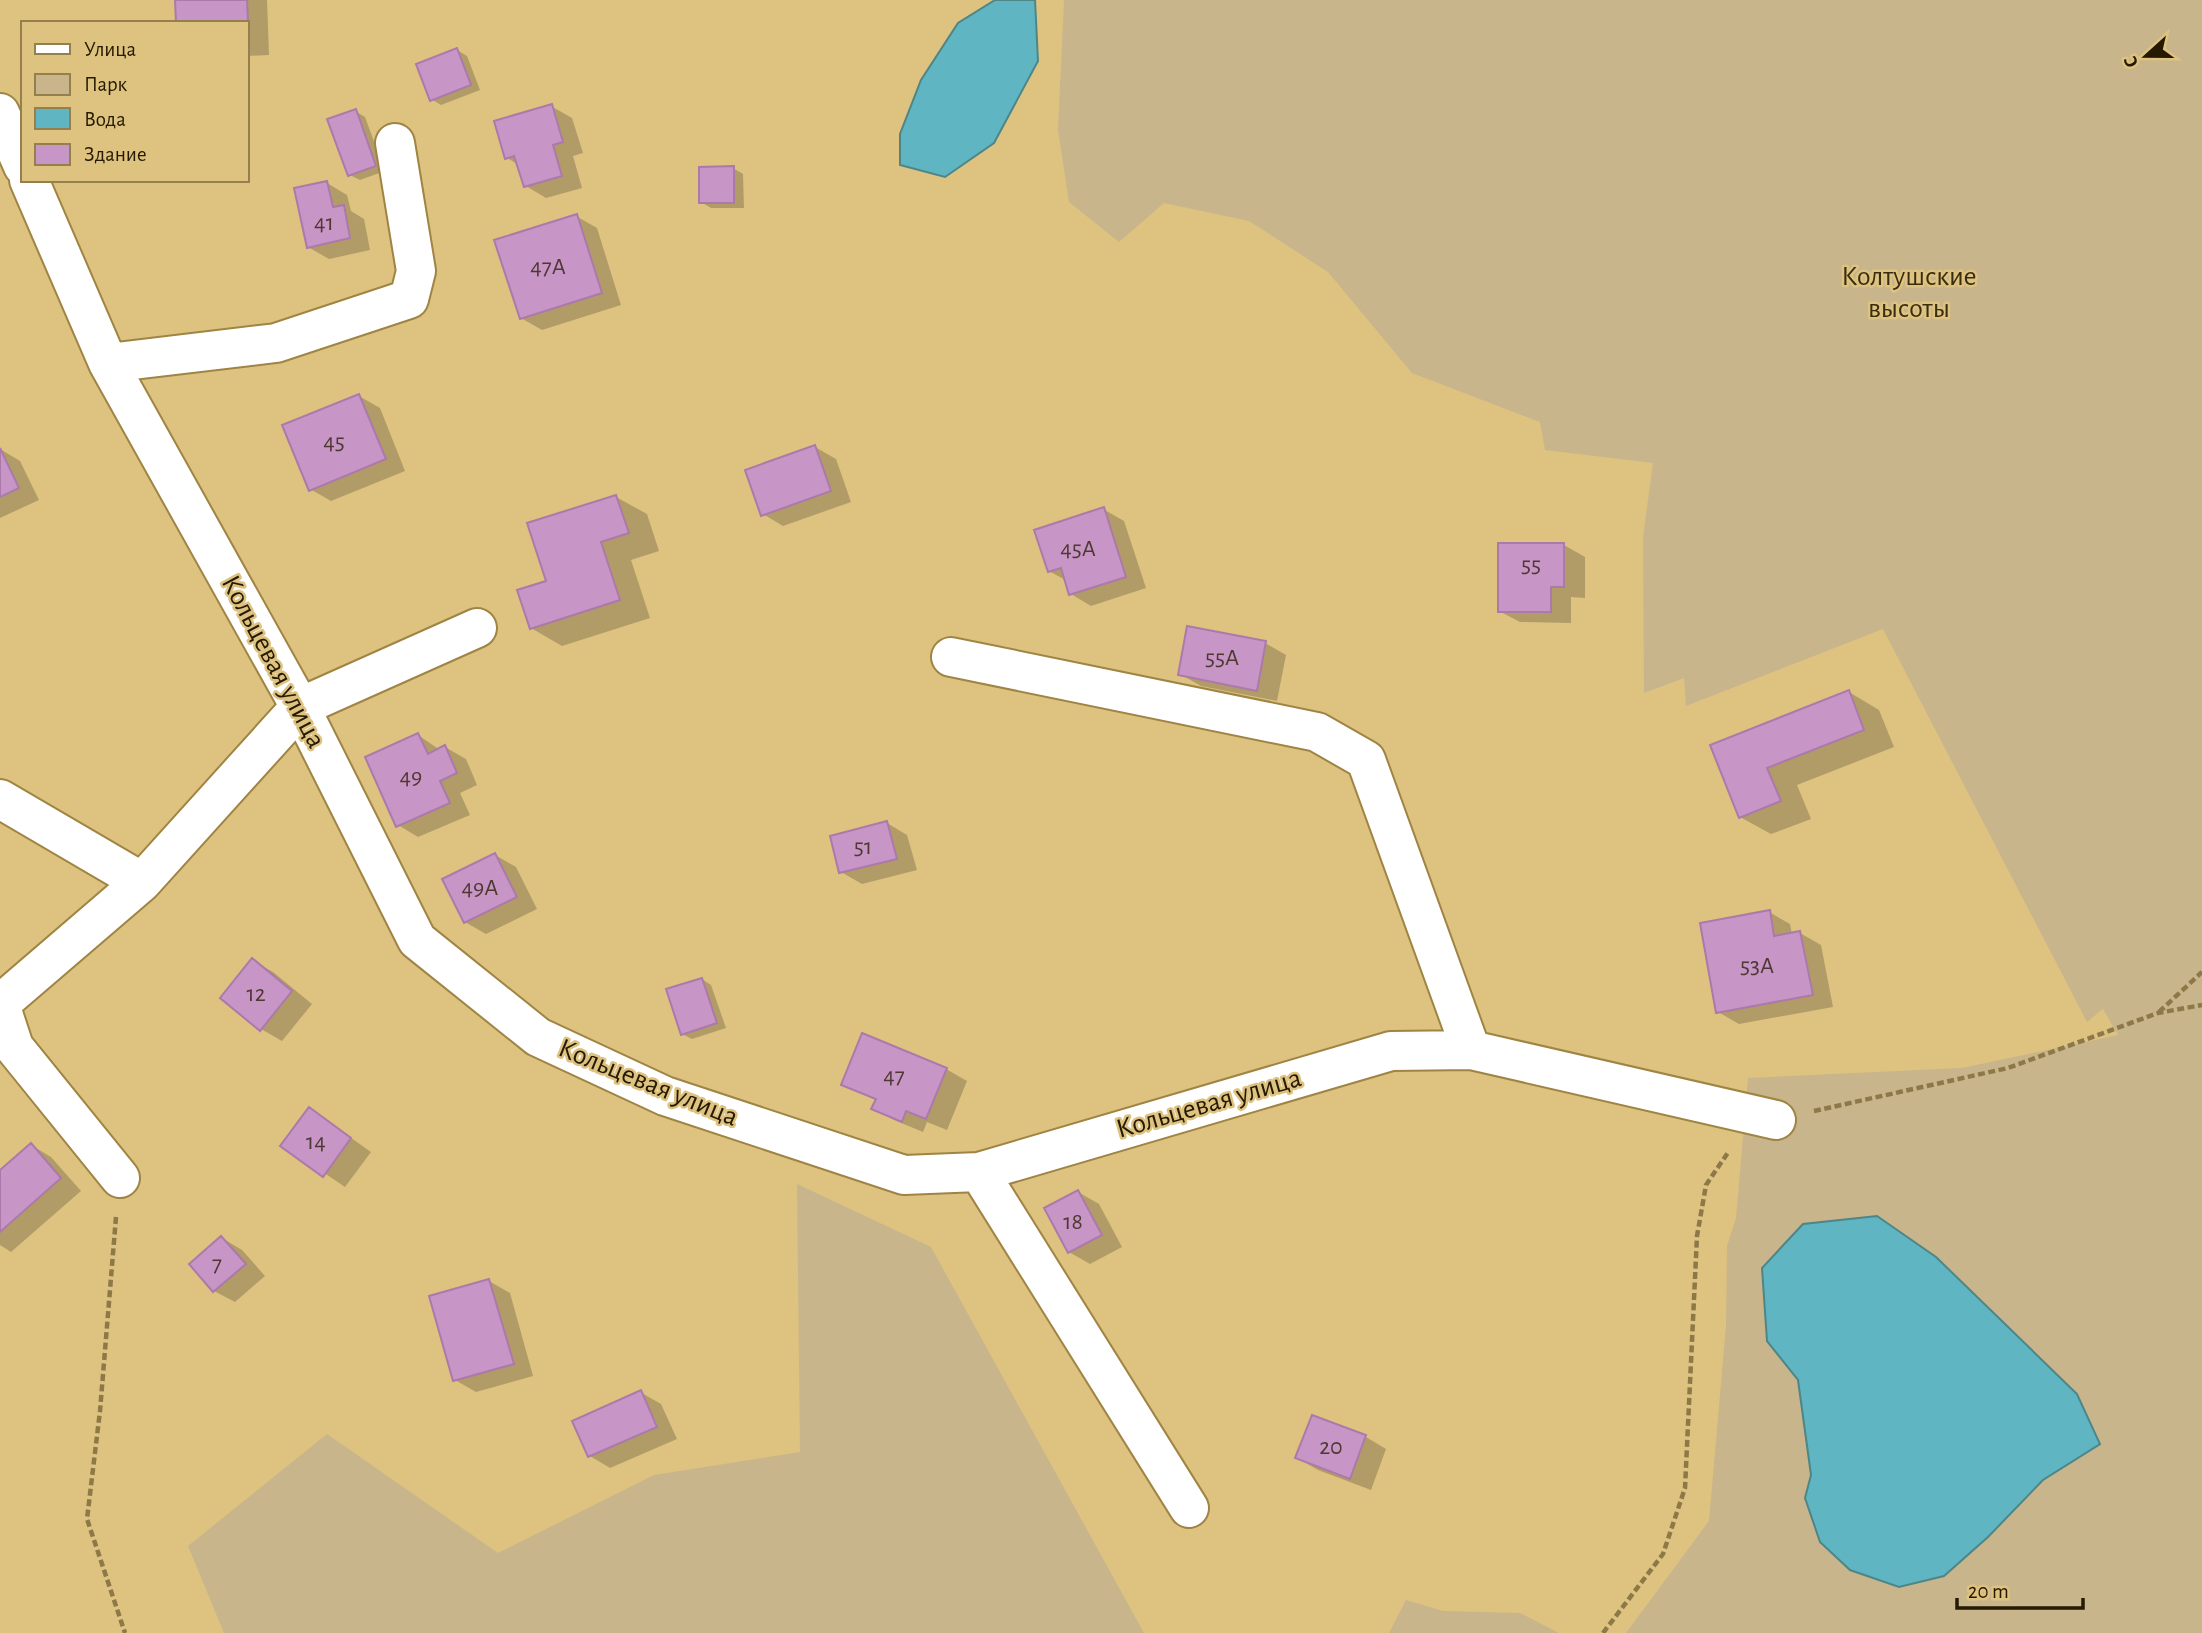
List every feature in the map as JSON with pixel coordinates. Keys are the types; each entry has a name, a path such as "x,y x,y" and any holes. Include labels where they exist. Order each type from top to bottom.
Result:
{"street":[{"path":"0,113 21,161"},
{"path":"108,363 276,343 409,299 416,271 396,143"},
{"name":"Кольцевая улица","path":"30,182 108,363 300,708 417,940 538,1037 665,1096 904,1175 979,1172 1391,1051 1471,1050 1776,1120"},
{"path":"120,1178 14,1047 0,1004 142,882 300,708 477,628"},
{"path":"951,657 1317,732 1366,760 1471,1050"},
{"path":"0,799 142,882"},
{"path":"979,1172 1189,1508"}],"path":[{"path":"2158,1013 2202,972"},
{"path":"1604,1633 1663,1554 1685,1488 1697,1236 1706,1185 1735,1142 1776,1120 2008,1069 2158,1013 2202,1004"},
{"path":"120,1178 100,1411 87,1519 125,1633"}],"green space":[{"name":"Колтушские высоты","path":"1064,0 2202,0 2202,1633 1626,1633 1709,1521 1726,1326 1727,1246 1736,1218 1748,1078 1962,1068 2118,1035 2103,1009 2087,1022 1883,629 1686,706 1684,678 1644,693 1643,538 1653,463 1545,450 1540,422 1412,373 1328,272 1249,221 1164,203 1119,242 1069,202 1058,130"},
{"path":"797,1184 931,1247 1144,1633 224,1633 188,1546 327,1434 498,1553 654,1475 800,1452"},
{"path":"1406,1600 1443,1611 1520,1613 1559,1633 1389,1633"}],"water":[{"path":"995,0 1035,0 1038,61 994,143 945,177 900,165 900,134 921,80 958,23"},
{"path":"1877,1216 1936,1257 2077,1394 2100,1444 2043,1480 1988,1537 1944,1576 1899,1587 1850,1570 1820,1542 1805,1498 1811,1475 1798,1380 1767,1341 1762,1268 1803,1224"}],"building":[{"path":"175,0 247,0 248,21 176,21"},
{"path":"457,48 471,85 430,101 416,64"},
{"path":"552,104 563,142 553,145 562,176 524,187 514,156 505,159 494,121"},
{"path":"356,109 376,166 348,176 327,119"},
{"path":"734,166 734,203 699,203 699,167"},
{"path":"327,181 333,207 344,205 350,238 307,248 294,188"},
{"path":"577,214 602,293 520,319 494,240"},
{"path":"359,394 386,459 309,491 282,425"},
{"path":"815,445 831,491 761,516 745,470"},
{"path":"0,448 19,488 0,497"},
{"path":"616,495 629,533 601,542 620,600 530,629 517,590 546,581 527,523"},
{"path":"1104,507 1126,577 1069,595 1061,568 1048,572 1034,530"},
{"path":"1498,543 1564,543 1564,587 1551,587 1551,612 1498,612"},
{"path":"1187,626 1266,641 1257,691 1178,675"},
{"path":"1849,690 1864,730 1767,768 1781,801 1739,818 1710,745"},
{"path":"418,733 428,754 445,745 457,773 440,781 450,803 396,827 365,757"},
{"path":"887,821 897,859 839,873 830,836"},
{"path":"495,853 517,897 464,923 442,879"},
{"path":"1770,910 1774,936 1800,931 1813,995 1716,1013 1700,923"},
{"path":"252,958 292,991 260,1031 220,998"},
{"path":"702,978 717,1023 681,1035 666,989"},
{"path":"862,1033 947,1068 926,1119 906,1111 902,1122 871,1109 876,1099 841,1085"},
{"path":"309,1107 351,1138 323,1177 280,1146"},
{"path":"31,1143 61,1178 0,1232 0,1170"},
{"path":"1078,1190 1102,1235 1068,1253 1044,1208"},
{"path":"221,1236 246,1264 213,1292 189,1264"},
{"path":"489,1279 514,1364 453,1381 429,1296"},
{"path":"641,1390 657,1427 588,1457 572,1421"},
{"path":"1312,1415 1366,1435 1350,1479 1295,1458"}]}
